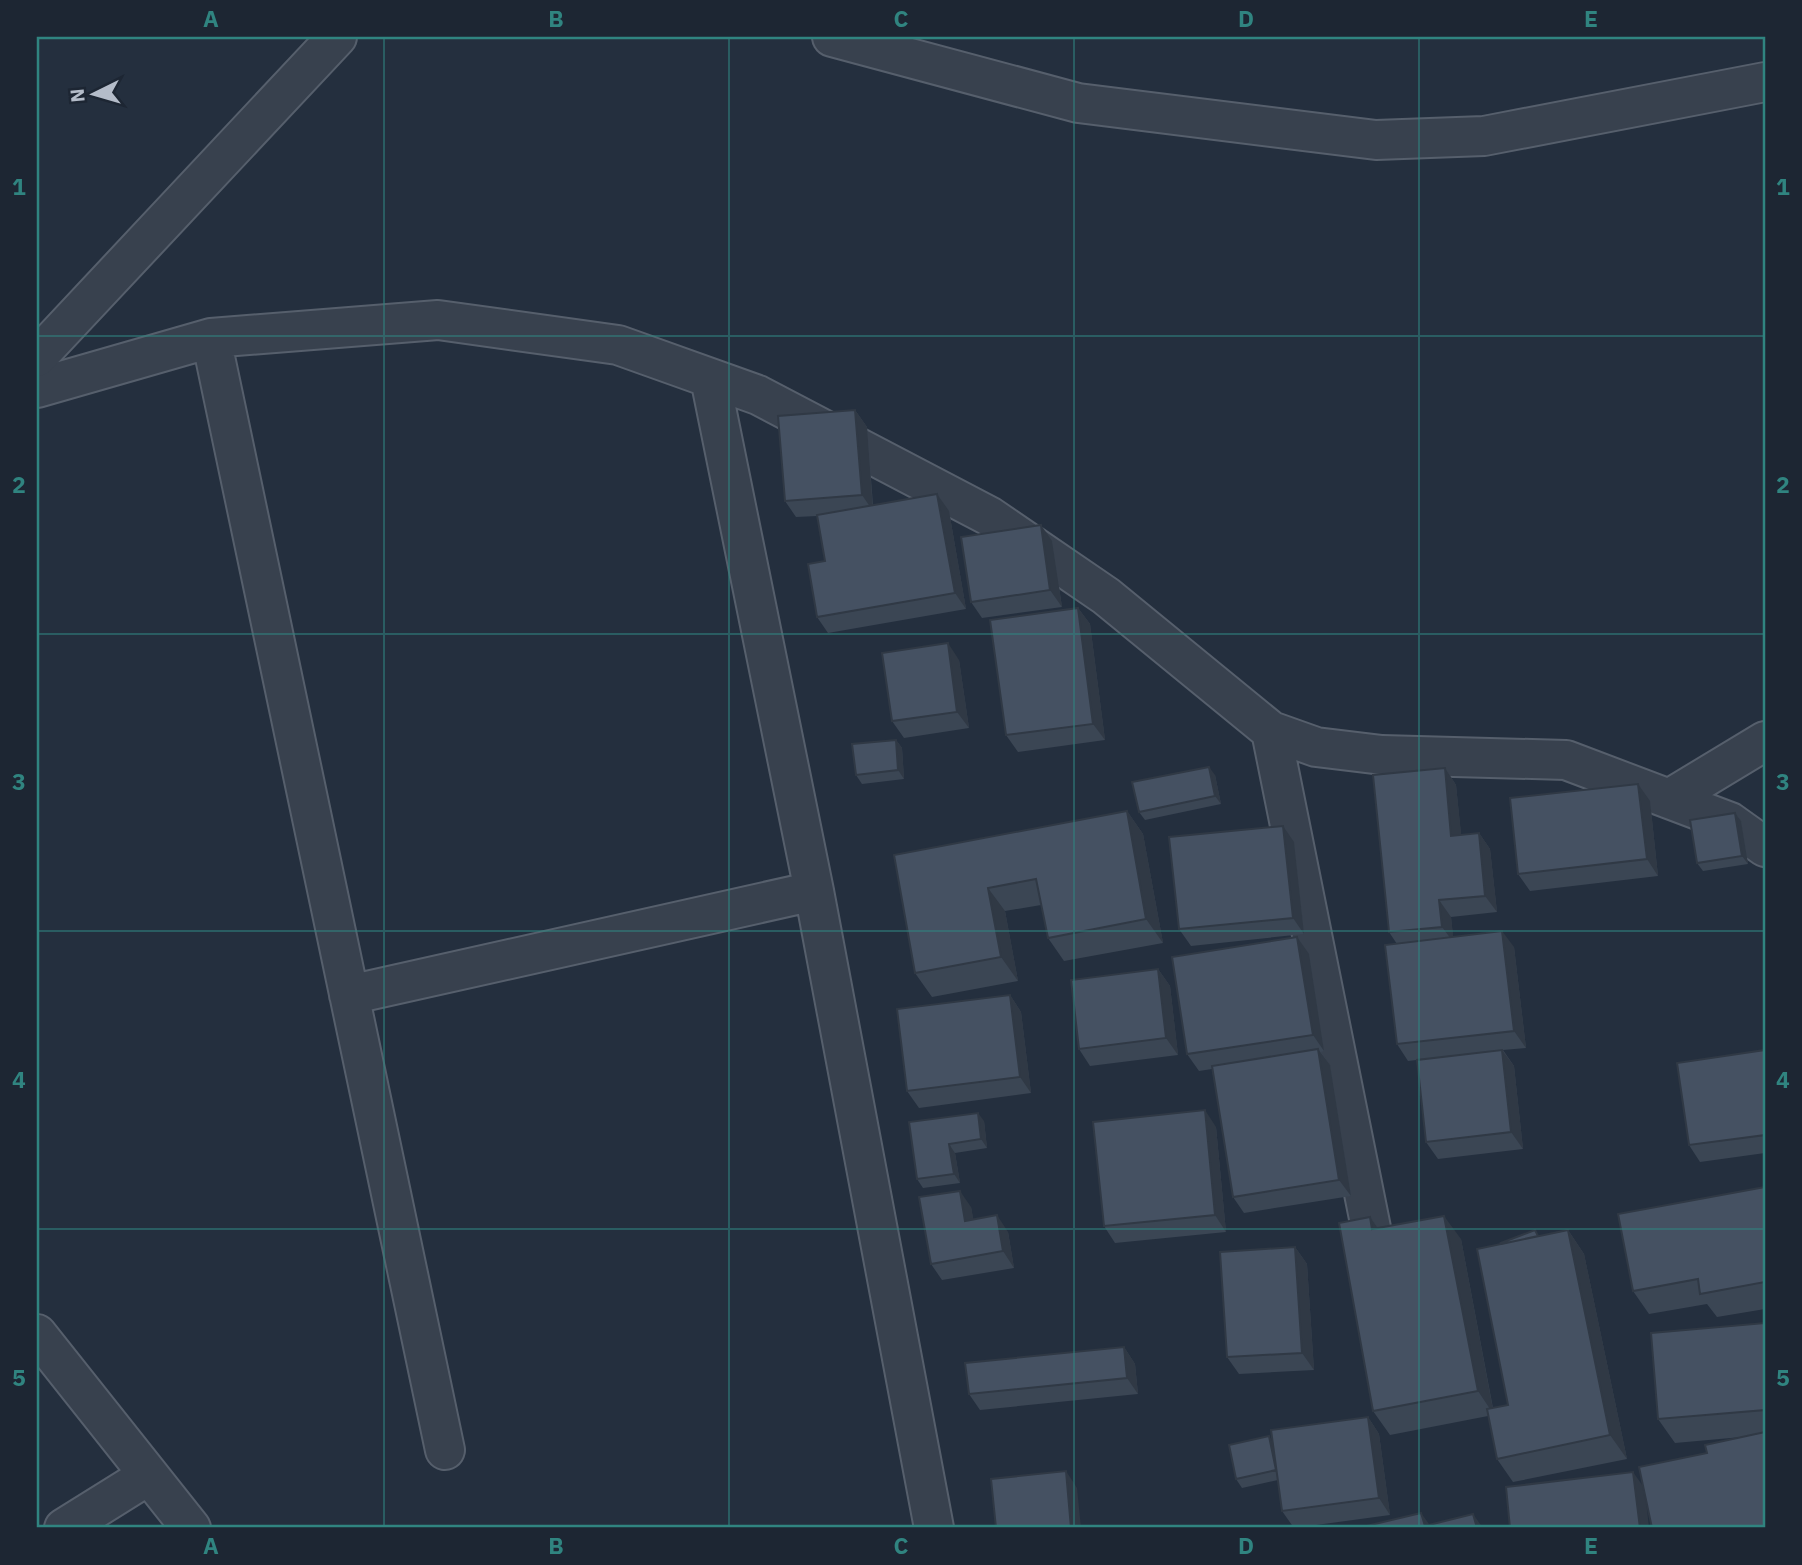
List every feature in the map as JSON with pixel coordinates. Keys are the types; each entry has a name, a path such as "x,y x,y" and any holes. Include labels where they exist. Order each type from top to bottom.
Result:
{"street":[{"path":"832,37 1078,103 1376,140 1484,136 1765,82"},
{"path":"37,357 335,38"},
{"path":"37,388 211,338 438,320 618,345 758,395 989,516 1106,596 1271,731 1316,747 1382,755 1566,760 1730,822 1765,848"},
{"path":"211,338 445,1450"},
{"path":"710,378 814,891 934,1528"},
{"path":"1271,731 1374,1243"},
{"path":"1669,799 1765,741"},
{"path":"349,995 814,891"},
{"path":"37,1334 191,1528"},
{"path":"64,1528 149,1475"}],"building":[{"path":"855,410 862,495 785,501 778,416"},
{"path":"937,494 955,593 817,617 808,564 825,561 817,515"},
{"path":"1041,525 1050,590 971,602 961,537"},
{"path":"1078,608 1093,724 1006,735 990,620"},
{"path":"948,643 957,712 892,721 882,653"},
{"path":"896,740 898,770 856,775 852,744"},
{"path":"1209,767 1215,796 1139,812 1132,782"},
{"path":"1445,768 1451,836 1479,833 1485,896 1439,900 1442,927 1389,932 1373,775"},
{"path":"1638,784 1647,859 1518,874 1510,798"},
{"path":"1127,811 1146,919 1048,938 1036,879 988,888 1001,957 915,973 894,855"},
{"path":"1735,813 1742,856 1697,863 1690,820"},
{"path":"1283,826 1293,918 1179,929 1169,837"},
{"path":"1502,931 1514,1031 1397,1044 1385,945"},
{"path":"1297,937 1313,1035 1187,1054 1172,957"},
{"path":"1158,969 1166,1038 1079,1049 1071,980"},
{"path":"1010,995 1020,1077 907,1091 897,1009"},
{"path":"1318,1049 1339,1180 1233,1197 1212,1066"},
{"path":"1502,1050 1511,1132 1426,1142 1417,1060"},
{"path":"1765,1050 1765,1135 1689,1145 1677,1063"},
{"path":"1205,1110 1215,1215 1104,1226 1093,1122"},
{"path":"978,1113 981,1139 949,1144 954,1174 917,1179 909,1122"},
{"path":"1765,1187 1765,1282 1700,1294 1698,1279 1633,1291 1618,1214"},
{"path":"960,1191 965,1221 997,1215 1003,1251 931,1264 919,1197"},
{"path":"1444,1216 1478,1391 1373,1411 1339,1223 1370,1217 1372,1229"},
{"path":"1535,1230 1538,1236 1501,1243"},
{"path":"1568,1230 1610,1435 1497,1459 1487,1409 1508,1405 1477,1249"},
{"path":"1295,1247 1302,1353 1227,1357 1220,1252"},
{"path":"1765,1323 1765,1410 1658,1419 1651,1333"},
{"path":"1124,1347 1127,1378 969,1394 965,1363"},
{"path":"1368,1417 1379,1498 1282,1511 1271,1430"},
{"path":"1765,1432 1765,1528 1652,1528 1639,1467 1707,1453 1705,1445"},
{"path":"1269,1436 1276,1470 1236,1479 1229,1445"},
{"path":"1066,1471 1071,1528 996,1528 991,1479"},
{"path":"1633,1472 1640,1528 1510,1528 1506,1487"},
{"path":"1421,1513 1425,1526 1473,1514 1477,1528 1358,1528"}]}
